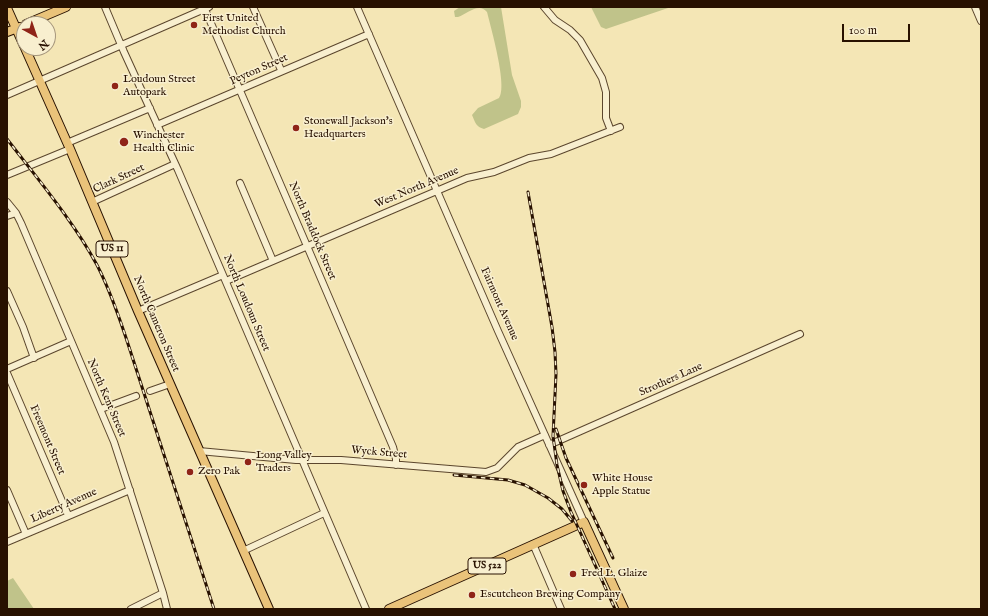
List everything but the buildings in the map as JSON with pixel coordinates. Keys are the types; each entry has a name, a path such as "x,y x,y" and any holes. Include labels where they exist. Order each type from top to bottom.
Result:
{"main road":[{"path":"45,16 66,7"},
{"name":"North Cameron Street","path":"7,8 16,19"},
{"name":"North Cameron Street","path":"29,56 69,146 138,311 269,609"},
{"name":"US 522","path":"389,609 584,522"},
{"name":"Fairmont Avenue","path":"584,522 624,609"}],"street":[{"name":"North Loudoun Street","path":"105,7 223,274 366,609"},
{"path":"253,7 281,70"},
{"name":"Fairmont Avenue","path":"357,7 584,522"},
{"path":"544,7 555,20 570,30 580,40 602,78 606,92 606,118 611,131"},
{"path":"975,7 981,21"},
{"path":"7,95 206,8"},
{"name":"North Braddock Street","path":"206,8 392,447 396,459 396,465"},
{"name":"Peyton Street","path":"157,125 281,70 369,34"},
{"path":"7,175 150,108"},
{"name":"West North Avenue","path":"226,281 467,178 494,172 529,158 551,154 620,127"},
{"name":"Clark Street","path":"92,202 175,164"},
{"path":"240,184 273,261"},
{"name":"North Kent Street","path":"7,202 21,222 101,410 119,456 167,609"},
{"path":"7,216 16,213"},
{"path":"138,311 223,274"},
{"path":"7,291 23,327 34,358"},
{"name":"Strothers Lane","path":"549,445 800,334"},
{"path":"7,369 71,341"},
{"name":"Freemont Street","path":"7,373 68,515"},
{"path":"150,391 170,384"},
{"path":"101,410 136,396"},
{"name":"Wyck Street","path":"200,451 303,460 341,460 486,472 497,468 518,447 545,435"},
{"path":"7,490 26,534"},
{"name":"Liberty Avenue","path":"7,542 130,490"},
{"path":"243,551 324,513"},
{"path":"533,544 561,609"},
{"path":"131,609 163,593"}],"green space":[{"path":"460,7 501,7 512,75 521,101 521,107 518,114 484,129 477,126 472,115 478,108 499,98 501,92 501,82 498,57 487,12 484,9 477,8 455,17 454,11"},
{"path":"591,7 671,7 606,29 601,27"},
{"path":"13,578 34,609 7,609 7,581"}],"railway":[{"path":"7,139 55,200 88,249 107,286 127,339 214,609"},
{"path":"528,192 552,327 555,352 556,374 553,436 557,465 563,491 571,512 615,609"},
{"path":"556,429 566,458 613,558"},
{"path":"454,475 508,480 525,485 548,498 562,509 572,521"}],"place":[{"name":"First United Methodist Church","path":"194,25"},
{"name":"Loudoun Street Autopark","path":"115,86"},
{"name":"Stonewall Jackson's Headquarters","path":"296,128"},
{"name":"Winchester Health Clinic","path":"124,142"},
{"name":"Long Valley Traders","path":"248,462"},
{"name":"Zero Pak","path":"190,472"},
{"name":"White House Apple Statue","path":"584,485"},
{"name":"Fred L. Glaize","path":"573,574"},
{"name":"Escutcheon Brewing Company","path":"472,595"}]}
